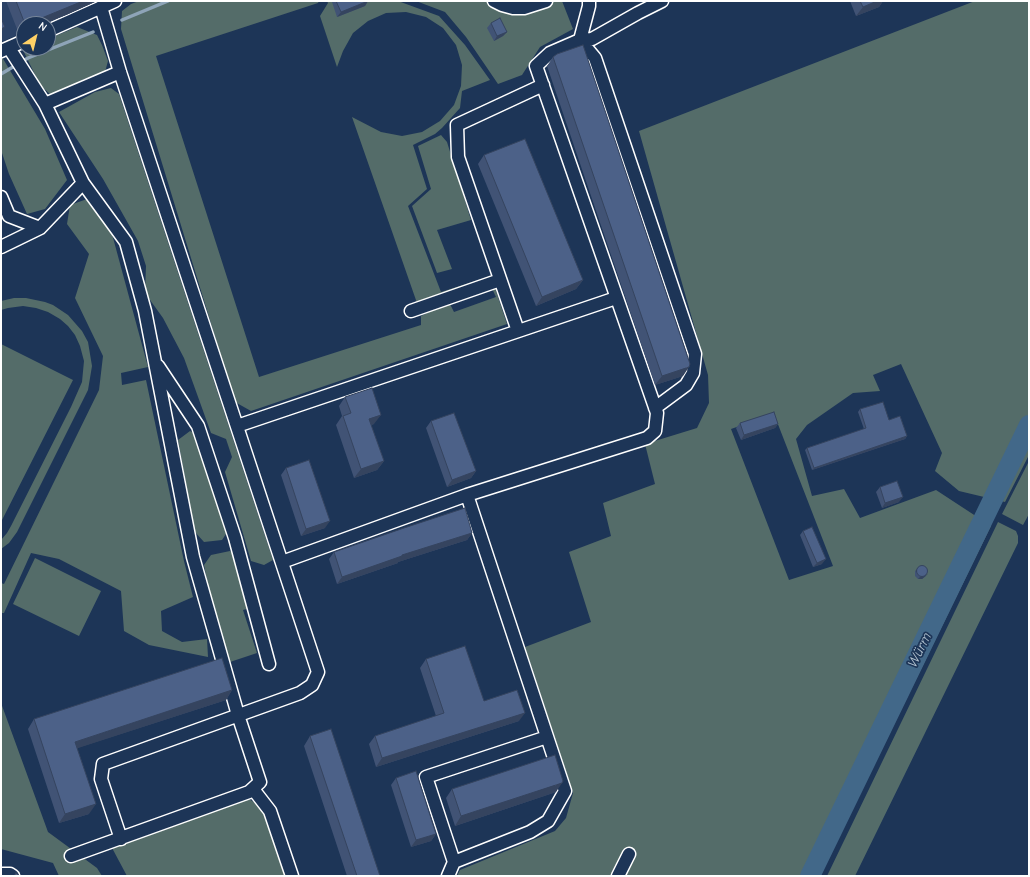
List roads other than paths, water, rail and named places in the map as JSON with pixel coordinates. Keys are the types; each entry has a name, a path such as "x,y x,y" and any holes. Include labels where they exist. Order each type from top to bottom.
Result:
{"street":[{"path":"56,27 115,1"},
{"path":"494,1 513,8 524,8 546,1"},
{"path":"580,40 589,1"},
{"path":"282,562 467,495 646,438 655,431 657,413 536,66 550,53 580,40 592,39 662,1"},
{"path":"101,7 120,72 318,672 312,685 300,693 103,764 101,779 121,839"},
{"path":"580,40 595,58 696,354 693,373 686,384 655,408"},
{"path":"8,52 23,70 46,104 83,182 126,242 145,311 193,557 238,715 260,782 249,792 71,856"},
{"path":"46,104 120,72"},
{"path":"518,331 458,157 457,125 543,85"},
{"path":"1,247 40,228 83,182"},
{"path":"1,197 9,216 40,228"},
{"path":"411,311 500,280"},
{"path":"237,426 616,298"},
{"path":"154,360 198,426 235,538 269,664"},
{"path":"454,862 530,832 548,821 565,791 467,495"},
{"path":"448,876 454,862 426,777 547,737"},
{"path":"253,789 270,811 292,876"},
{"path":"618,876 629,854"},
{"path":"1,874 10,874 13,876"}],"waterway":[{"path":"122,20 168,1"},
{"path":"1,74 28,58 93,32"},
{"name":"Würm","path":"810,876 1029,425"}]}
